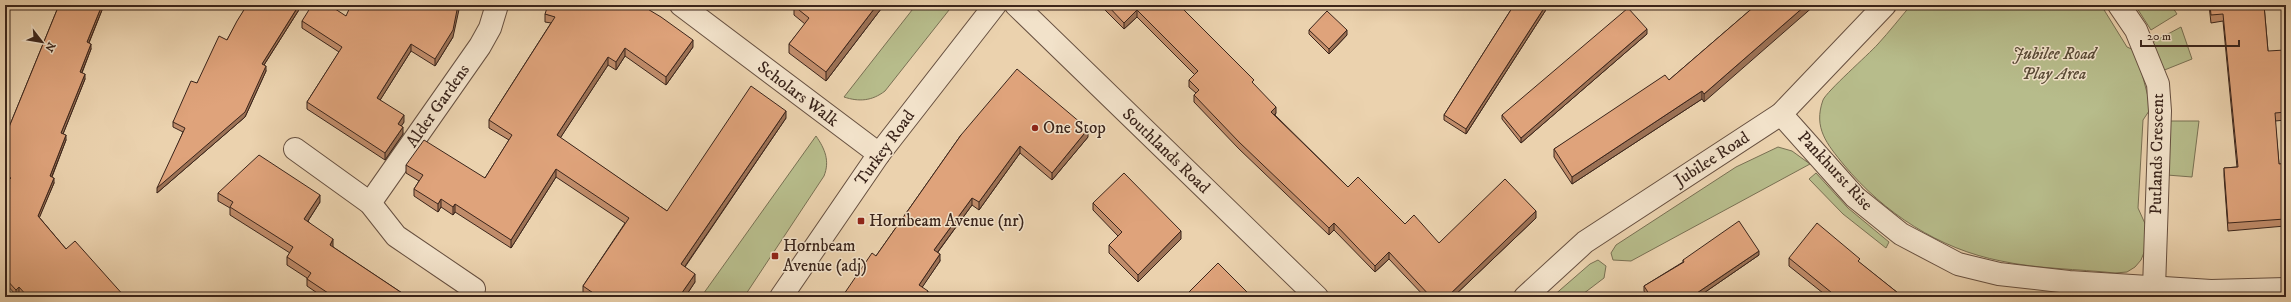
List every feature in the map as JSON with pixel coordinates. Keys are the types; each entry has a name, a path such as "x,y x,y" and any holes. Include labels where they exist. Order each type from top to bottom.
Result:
{"street":[{"name":"Alder Gardens","path":"370,203 480,46 490,28 497,5"},
{"name":"Scholars Walk","path":"681,5 878,154"},
{"name":"Turkey Road","path":"782,297 878,154 994,5"},
{"name":"Southlands Road","path":"1016,5 1317,297"},
{"name":"Jubilee Road","path":"1525,297 1585,242 1781,114 1885,5"},
{"name":"Putlands Crescent","path":"2119,5 2136,30 2158,84 2160,111 2154,288"},
{"name":"Pankhurst Rise","path":"1781,114 1855,197 1902,234 1958,264 1999,274 2069,282 2211,294 2286,289"},
{"path":"295,149 370,203 396,236 474,289"}],"green space":[{"path":"916,5 953,5 885,91 875,97 865,100 855,100 844,97"},
{"name":"Jubilee Road Play Area","path":"1911,5 2101,5 2127,47 2136,51 2151,108 2143,120 2138,208 2147,228 2147,245 2141,260 2135,267 2127,272 2115,273 2015,264 1956,248 1914,226 1895,213 1877,199 1844,165 1827,143 1823,135 1820,110 1823,100 1826,95 1878,44"},
{"path":"2135,5 2171,5 2177,14 2151,30"},
{"path":"2181,27 2192,59 2162,71 2153,42"},
{"path":"2168,121 2199,121 2192,177 2167,175"},
{"path":"816,136 826,155 827,165 824,176 744,297 701,297"},
{"path":"1778,147 1792,151 1810,164 1631,261 1613,260 1611,253 1616,245 1736,167"},
{"path":"1816,173 1848,208 1889,242 1886,248 1843,214 1809,179"},
{"path":"1598,260 1606,266 1604,278 1579,297 1552,297 1590,264"}],"building":[{"path":"59,5 102,5 87,42 91,44 80,72 85,74 61,133 66,135 50,176 54,178 38,216 66,249 75,241 125,297 28,297 19,287 16,290 5,278 5,184 11,178 5,175 5,137"},
{"path":"247,5 299,5 262,64 266,66 245,112 157,188 185,128 173,122 191,81 197,83 219,36 227,40"},
{"path":"312,5 329,5 346,16 351,5 458,5 453,30 435,59 411,44 377,98 404,115 398,124 403,127 385,153 307,102 342,47 302,21"},
{"path":"548,5 641,5 661,17 693,40 666,77 625,48 616,62 608,57 557,135 667,211 751,86 786,111 681,264 695,274 679,297 599,297 583,286 629,218 556,169 511,240 455,204 453,207 441,199 438,204 414,189 423,175 406,165 424,140 485,178 512,135 489,120 555,17 545,14"},
{"path":"877,5 826,72 789,44 809,18 794,6"},
{"path":"1107,5 1179,5 1254,80 1252,82 1276,107 1271,112 1348,187 1358,177 1405,224 1414,215 1439,243 1505,179 1536,211 1447,297 1431,297 1389,252 1375,266 1334,223 1329,228 1239,142 1194,95 1199,90 1189,80 1198,71 1137,10 1124,23"},
{"path":"1514,5 1546,5 1466,129 1444,115"},
{"path":"1756,5 1806,5 1704,94 1702,91 1572,177 1554,149 1665,75 1669,80"},
{"path":"2210,5 2264,5 2268,51 2285,50 2286,112 2275,113 2279,164 2286,163 2286,190 2283,190 2285,219 2228,223 2224,168 2238,167 2223,14 2211,15"},
{"path":"1628,8 1647,29 1521,138 1502,115"},
{"path":"1327,11 1347,30 1329,49 1309,30"},
{"path":"1017,69 1088,129 1052,173 1020,146 979,202 972,198 934,250 940,254 919,285 928,291 923,297 849,297 844,294 872,253 876,256 961,135"},
{"path":"259,155 320,195 304,219 333,239 330,245 408,297 334,297 307,279 311,273 287,257 293,247 230,207 233,202 218,193"},
{"path":"1124,173 1181,231 1138,275 1109,245 1122,232 1093,203"},
{"path":"1739,221 1759,251 1691,297 1651,297 1644,286 1684,262 1683,260"},
{"path":"1817,223 1860,259 1858,261 1903,297 1837,297 1789,258"},
{"path":"1218,263 1252,297 1184,297"}],"place":[{"name":"One Stop","path":"1035,128"},
{"name":"Hornbeam Avenue (nr)","path":"861,221"},
{"name":"Hornbeam Avenue (adj)","path":"775,256"}]}
